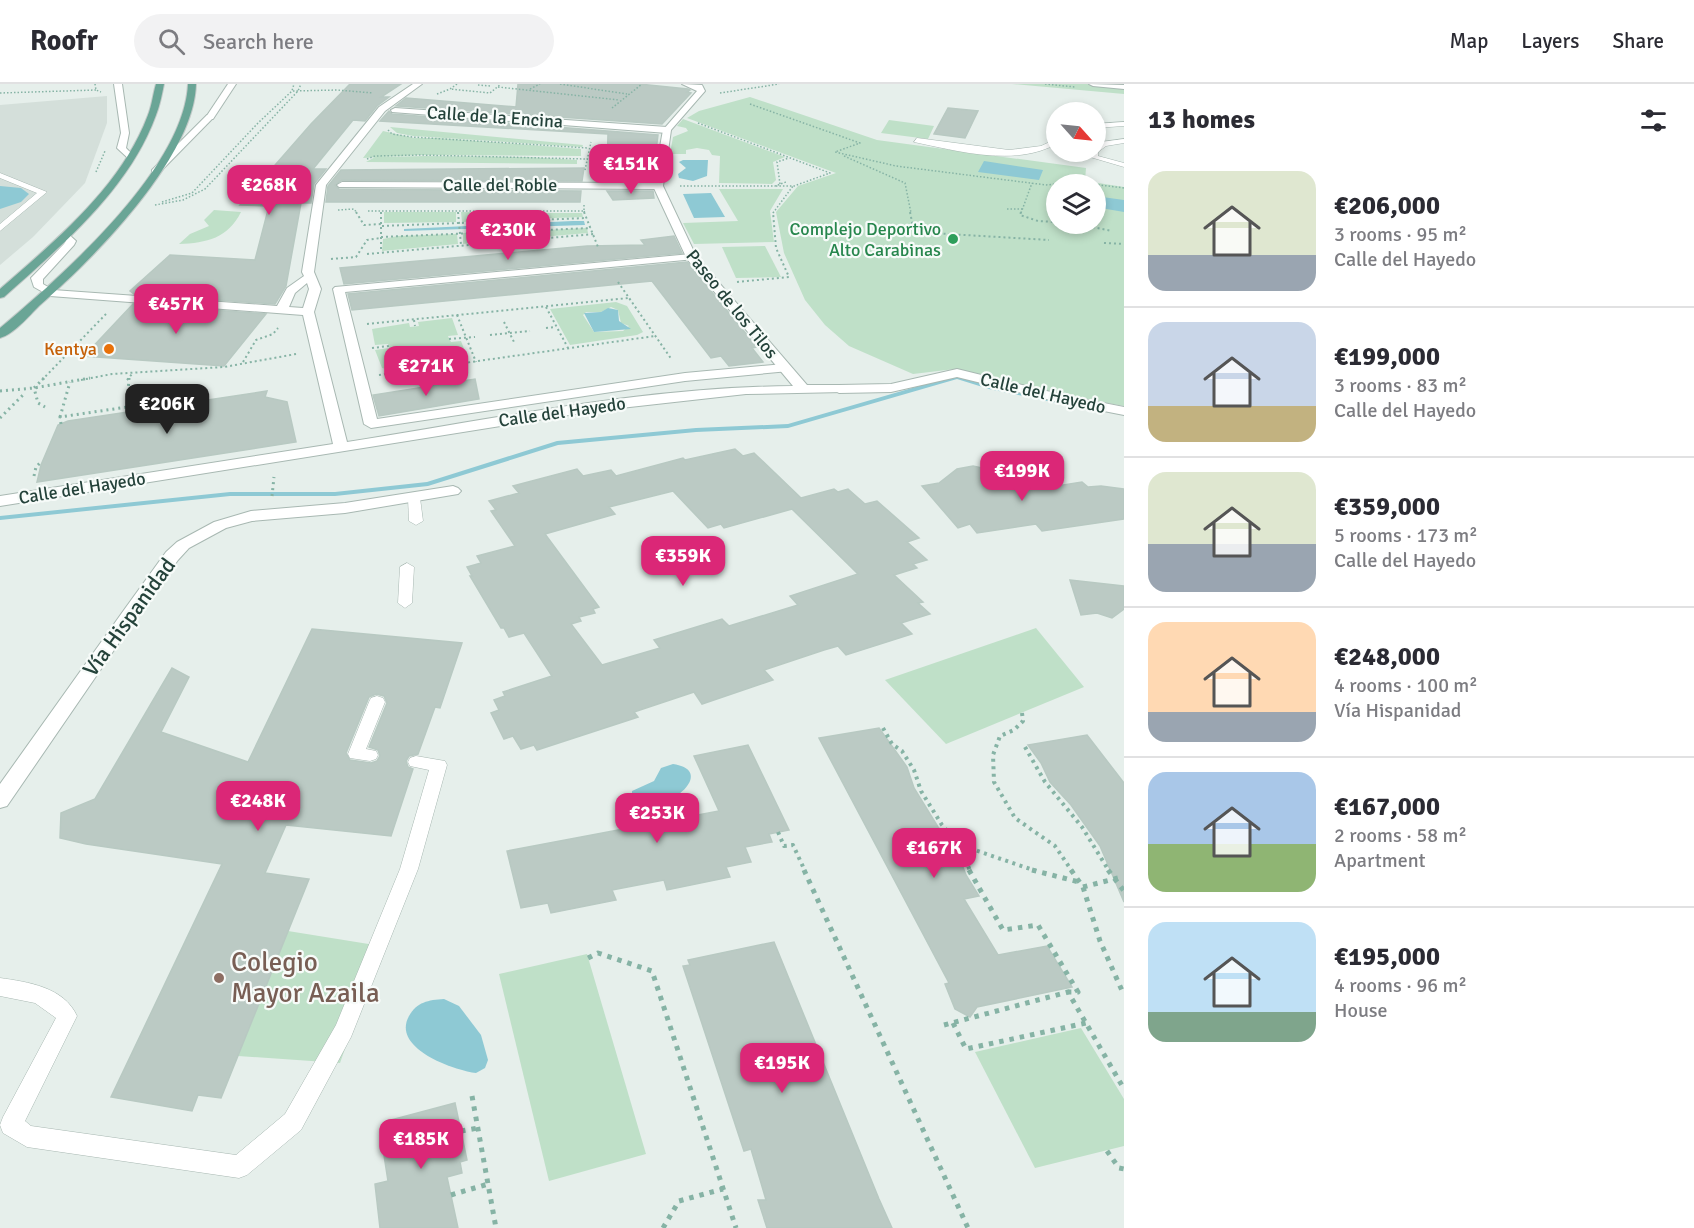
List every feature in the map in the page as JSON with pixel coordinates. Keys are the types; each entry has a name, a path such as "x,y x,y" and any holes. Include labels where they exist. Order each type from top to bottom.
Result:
{"main road":[{"path":"0,295 66,235 105,192 130,157 151,120 160,84"},
{"path":"0,334 50,293 111,232 155,172 178,135 192,94 192,84"}],"street":[{"path":"118,84 125,133 121,148 130,157"},
{"path":"155,172 210,117 232,84"},
{"path":"341,446 308,312 315,289 308,272 321,185 381,109 418,84"},
{"path":"658,186 667,130 701,91 699,87 686,84"},
{"path":"1094,84 1124,87"},
{"name":"Calle de la Encina","path":"395,110 667,130"},
{"name":"Calle del Roble","path":"342,185 658,186"},
{"name":"Paseo de los Tilos","path":"658,186 691,257 802,388"},
{"path":"66,235 71,241 69,245 37,278 38,285 50,293 308,312"},
{"path":"691,257 339,289 371,424 685,377 784,368"},
{"path":"282,310 296,283 309,278"},
{"name":"Calle del Hayedo","path":"0,501 647,400 746,390 891,388 957,374 1124,411"},
{"name":"Vía Hispanidad","path":"0,800 137,604 172,556 183,545 231,520 251,516 345,508 453,492"}],"lane":[{"path":"1106,125 1124,124"},
{"path":"917,140 1012,153 1039,151 1046,147"},
{"path":"1106,144 1124,141"},
{"path":"1106,160 1124,160"},
{"path":"0,175 43,192 0,228"},
{"path":"414,498 416,521"},
{"path":"405,603 407,567"},
{"path":"370,755 356,754 376,702"},
{"path":"0,987 48,997 58,1004 67,1016 11,1125 27,1136 239,1167 293,1122 344,1030 409,869 439,765 416,762"}],"path":[{"path":"95,84 96,90"},
{"path":"294,84 292,91 258,123 192,193 154,203 183,200 205,189 299,90 301,84"},
{"path":"434,94 457,84"},
{"path":"474,87 478,84 490,86"},
{"path":"450,89 490,93 501,84"},
{"path":"526,92 542,84"},
{"path":"560,84 627,94"},
{"path":"642,84 620,100 600,125 588,148 582,186 584,211 606,265 685,377"},
{"path":"715,89 716,93 728,93 779,84"},
{"path":"498,87 620,100"},
{"path":"0,93 96,90 102,93"},
{"path":"292,91 337,90 379,93"},
{"path":"463,95 470,91"},
{"path":"658,186 794,186 830,173 696,122"},
{"path":"387,129 392,134 412,137 588,148"},
{"path":"93,178 108,143"},
{"path":"835,152 905,183 914,232 1050,240"},
{"path":"364,160 375,156 419,155 586,159"},
{"path":"780,184 777,162 789,158"},
{"path":"775,186 786,182"},
{"path":"1022,185 1032,183 1020,215 1046,221"},
{"path":"714,285 789,277 776,248 773,212 794,186"},
{"path":"335,210 354,209 364,225 523,222 587,218"},
{"path":"1007,209 1022,209"},
{"path":"369,211 584,211"},
{"path":"381,212 381,252"},
{"path":"458,212 461,246"},
{"path":"521,212 526,240"},
{"path":"332,259 356,257 368,240 381,238 459,232 591,228"},
{"path":"1106,230 1112,231"},
{"path":"367,254 594,234"},
{"path":"1104,243 1124,244"},
{"path":"364,325 500,313 629,298"},
{"path":"546,307 568,348"},
{"path":"34,388 107,313"},
{"path":"457,315 476,362"},
{"path":"414,320 415,326"},
{"path":"504,322 514,342"},
{"path":"546,328 556,327"},
{"path":"490,335 530,331"},
{"path":"375,376 655,336"},
{"path":"449,339 475,337"},
{"path":"366,349 389,346"},
{"path":"518,350 520,355"},
{"path":"0,392 112,375 224,367 302,353"},
{"path":"427,359 430,368"},
{"path":"60,417 127,406 127,380 132,374"},
{"path":"61,424 60,417 70,382"},
{"path":"34,388 38,403 45,407"},
{"path":"0,418 24,394"},
{"path":"32,484 36,467 42,461"},
{"path":"1022,713 1023,721 1014,730 1000,736 993,755 994,782 1015,818 1055,846 1080,882 1100,942 1124,995"},
{"path":"883,728 892,744 902,752 914,770 921,791 942,825 961,847 971,875 1003,930 1038,925 1078,992 1068,992 944,1025"},
{"path":"1025,747 1050,789 1085,831 1124,891"},
{"path":"778,832 784,846 792,845 968,1228"},
{"path":"955,847 1080,882"},
{"path":"1083,887 1116,879"},
{"path":"588,958 598,953 652,971 736,1228"},
{"path":"1068,992 1124,1089"},
{"path":"953,1023 966,1049 1086,1023"},
{"path":"472,1096 496,1228"},
{"path":"461,1131 478,1128"},
{"path":"1107,1151 1119,1168 1124,1169"},
{"path":"451,1195 488,1184"},
{"path":"663,1228 679,1201 723,1189"}],"shaded area":[{"path":"107,96 107,123 85,183 33,237 0,265 0,105"}],"green space":[{"path":"1012,84 1124,84 1124,94"},
{"name":"Complejo Deportivo Alto Carabinas","path":"750,97 877,140 1086,168 1086,174 1046,174 1046,234 1106,234 1106,184 1124,187 1124,406 1037,390 955,369 913,374 849,346 825,325 805,300 784,253 776,212 798,186 836,173 687,118 699,111"},
{"path":"683,119 785,157 773,162 776,180 772,184 719,183 720,156 712,155 709,150 697,148 686,150 686,154 670,154 673,137 688,131 686,128 677,126"},
{"path":"889,120 934,126 928,139 881,133"},
{"path":"390,127 583,145 582,147 413,136 397,133"},
{"path":"383,131 414,138 581,149 581,156 419,155 363,158"},
{"path":"375,157 528,157 577,160 577,164 366,162"},
{"path":"719,189 783,189 770,211 774,242 694,244 683,223 738,221"},
{"path":"214,210 241,212 230,228 216,237 179,244 190,234 209,226 204,220"},
{"path":"384,212 456,212 456,222 384,223"},
{"path":"461,212 519,213 520,220 462,222"},
{"path":"524,213 582,213 583,217 525,219"},
{"path":"587,228 588,233 529,238 527,231"},
{"path":"522,231 523,238 463,244 463,233"},
{"path":"457,234 458,244 382,251 383,239 398,236"},
{"path":"765,246 781,277 736,278 722,247"},
{"path":"616,302 627,306 643,332 637,335 570,345 550,309","holes":["611,307 618,310 621,323 629,326 623,331 594,332 583,315 586,312 601,312"]},
{"path":"452,318 458,335 448,336 451,342 461,341 468,359 433,364 431,359 422,360 424,365 391,370 382,368 375,350 389,348 388,344 375,345 372,329 409,323 410,327 419,326 418,322"},
{"path":"1036,628 1084,687 946,744 885,680"},
{"path":"288,931 381,946 340,1063 238,1056"},
{"path":"587,954 646,1154 549,1181 499,974"},
{"path":"1081,1028 1124,1099 1124,1146 1035,1168 975,1052"}],"water":[{"path":"708,160 707,176 693,181 679,178 678,174 686,168 679,162"},
{"path":"984,161 1043,170 1039,180 978,172"},
{"path":"0,186 21,188 29,194 21,202 0,209"},
{"path":"711,193 725,217 694,218 683,194"},
{"path":"1106,198 1124,200 1124,212 1106,209"},
{"path":"584,221 585,225 404,231 404,229"},
{"path":"608,308 618,310 619,321 631,329 594,332 584,313 601,312"},
{"path":"673,764 689,771 690,782 686,788 665,801 647,803 632,799 632,791 654,781 661,768"},
{"path":"444,999 459,1006 481,1035 488,1060 485,1068 476,1073 440,1062 416,1047 409,1038 406,1028 412,1011 424,1003"}],"building":[{"path":"350,84 401,84 381,97 389,97 377,106 365,121 353,120 313,169 326,169 314,184 311,203 301,203 286,286 275,304 134,294 130,291 170,255 255,260 269,206 240,205 311,124"},
{"path":"518,84 639,84 688,89 690,90 687,92 691,93 662,124 396,106 406,98 516,107"},
{"path":"948,108 978,111 965,138 934,134"},
{"path":"389,111 392,114 658,135 652,181 599,181 591,168 607,168 608,134 380,121"},
{"path":"584,168 582,181 342,180 335,185 339,189 581,191 580,202 326,202 328,186 341,170"},
{"path":"607,191 653,191 654,198 613,200"},
{"path":"674,236 682,253 344,284 340,268 587,246 645,245 641,240"},
{"path":"687,262 757,347 752,348 763,362 729,366 721,356 711,358 652,281 352,310 348,294"},
{"path":"133,304 266,314 224,366 84,356"},
{"path":"475,379 479,399 379,416 373,395"},
{"path":"267,391 265,397 287,402 296,442 37,482 41,465 58,425 68,421"},
{"path":"735,449 743,456 754,453 801,498 834,489 838,492 848,489 865,504 877,501 919,538 907,542 927,560 913,564 917,568 894,575 923,602 918,603 930,614 901,623 912,634 846,655 838,646 764,670 773,680 702,704 694,692 634,712 638,717 537,750 534,745 521,749 513,736 504,739 491,713 499,710 494,700 505,696 503,692 552,676 524,633 509,637 504,628 501,628 470,576 472,576 467,567 481,563 477,556 515,546 491,511 496,510 489,501 519,493 513,486 577,469 583,476 611,470 616,476 683,458 685,460","holes":["673,491 708,528 721,524 724,528 792,509 858,574 790,596 798,605 729,626 722,619 654,640 660,648 602,665 571,624 581,621 579,617 595,613 593,609 599,607 545,534 615,514 609,507"]},
{"path":"973,466 986,469 992,476 1013,472 1023,482 1049,478 1057,486 1082,482 1088,487 1124,489 1124,519 1042,531 1036,524 977,533 970,524 958,528 922,486 939,483 957,469"},
{"path":"1070,580 1124,586 1124,609 1112,618 1097,613 1081,615"},
{"path":"312,629 462,643 440,708 435,707 418,754 409,756 406,761 408,767 413,769 391,836 286,825 265,873 309,879 221,1098 198,1095 192,1111 111,1097 222,864 86,844 60,838 61,813 95,799 172,668 189,677 161,732 248,762","holes":["376,694 384,696 387,703 369,747 378,750 380,756 377,761 371,763 350,760 346,753 369,697"]},
{"path":"879,728 907,767 914,788 938,827 955,847 966,875 979,896 964,899 998,955 1047,946 1072,987 977,1007 970,1017 955,1009 945,984 949,983 819,738"},
{"path":"1087,735 1124,783 1124,902 1100,846 1071,805 1050,782 1041,763 1028,745"},
{"path":"748,745 789,830 769,834 772,842 745,847 751,862 726,867 730,877 667,890 664,880 612,890 616,900 551,913 548,903 521,908 507,851 719,811 694,756"},
{"path":"774,942 892,1228 767,1228 758,1200 766,1200 751,1149 744,1151 683,966 690,965 688,960"},
{"path":"455,1103 467,1160 460,1162 462,1173 447,1177 458,1228 380,1228 375,1184 388,1181 383,1149 391,1148 387,1121"}],"waterway":[{"path":"0,518 230,494 335,494 428,484 557,443 696,430 788,426 957,377 989,387 1095,409"}],"place":[{"name":"Complejo Deportivo Alto Carabinas","path":"953,239"},
{"name":"Kentya","path":"109,349"},
{"name":"Colegio Mayor Azaila","path":"219,978"}]}
